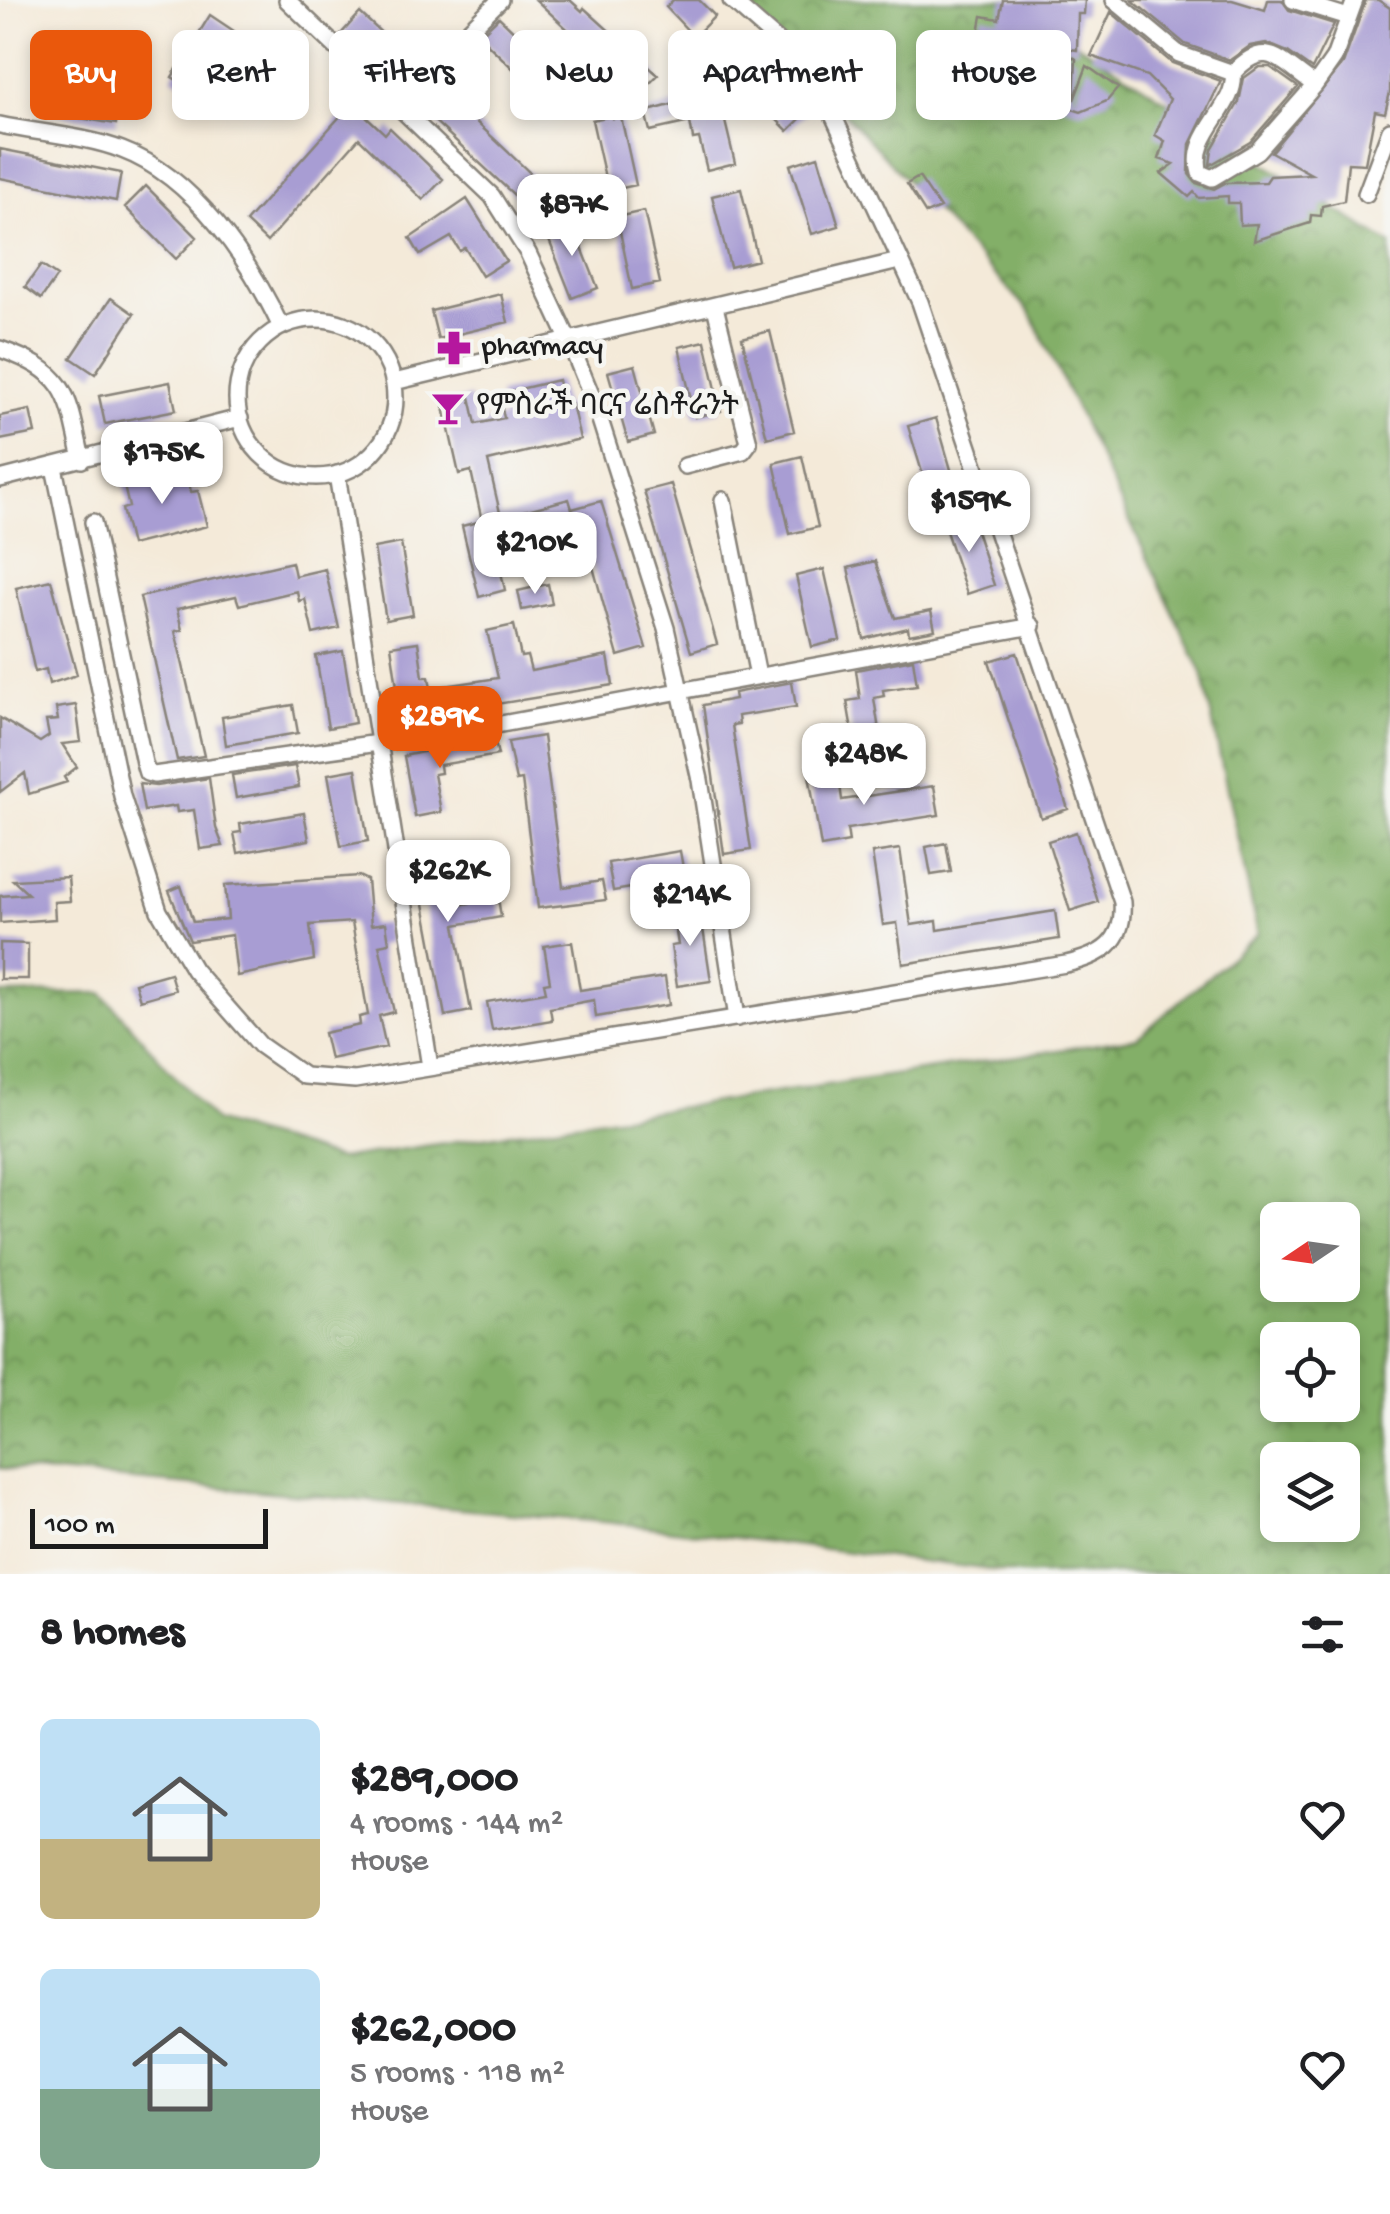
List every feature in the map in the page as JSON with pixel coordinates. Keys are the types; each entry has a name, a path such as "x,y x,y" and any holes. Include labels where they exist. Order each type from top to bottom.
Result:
{"street":[{"path":"288,0 329,39"},
{"path":"469,30 500,0"},
{"path":"54,467 138,854 158,911 194,970 260,1045 304,1076 355,1080 1066,964 1094,958 1110,947 1122,922 1122,902 929,326 873,196 819,85 788,50 731,0"},
{"path":"1114,0 1179,54 1233,73"},
{"path":"1293,0 1348,17"},
{"path":"1233,73 1233,85 1198,151 1197,162 1204,178 1227,173 1258,151 1315,85 1334,58 1356,0"},
{"path":"1233,73 1260,52 1315,85"},
{"path":"414,120 492,196 528,253 570,343 625,499 680,692 721,896 737,1018"},
{"path":"0,126 121,149 154,167 192,199 246,263 281,327"},
{"path":"1366,194 1390,130"},
{"path":"394,382 570,343 899,261"},
{"path":"685,466 743,451 749,442 716,307"},
{"path":"320,318 352,326 382,353 394,382 395,412 386,438 367,460 336,474 309,478 274,466 256,450 237,407 243,366 258,343 281,327 320,318"},
{"path":"0,349 35,362 58,379 69,396 82,460"},
{"path":"0,478 240,418"},
{"path":"336,474 430,1067"},
{"path":"723,500 758,676"},
{"path":"93,522 147,773 381,744 1032,626"},
{"path":"78,582 104,576"}],"green space":[{"path":"738,0 1009,0 1056,30 916,30 916,120 1071,120 1071,40 1390,244 1390,1572 1023,1574 625,1524 0,1468 0,994 102,993 214,1121 338,1159 1137,1038 1258,934 1202,673 1030,312 850,120 896,120 896,30 766,30"}],"building":[{"path":"536,0 570,0 608,30 568,30"},
{"path":"673,0 699,0 715,16 701,30 687,30 666,7"},
{"path":"1003,0 1085,0 1084,14 1078,14 1077,50 1071,49 1071,30 979,30 982,16 999,19"},
{"path":"1132,0 1232,0 1265,10 1268,0 1282,0 1289,10 1334,24 1312,69 1266,43 1250,46 1230,60 1185,44"},
{"path":"1366,0 1378,0 1390,8 1390,92 1385,113 1375,111 1365,164 1348,163 1344,201 1322,206 1321,216 1311,215 1310,223 1254,241 1257,224 1240,225 1239,203 1228,203 1228,196 1199,198 1194,192 1189,197 1161,173 1174,164 1159,159 1165,141 1155,135 1170,99 1147,76 1091,56 1111,12 1172,63 1221,81 1190,144 1189,174 1196,183 1214,189 1225,183 1266,182 1270,176 1311,174 1271,152 1343,64"},
{"path":"360,13 378,30 345,30"},
{"path":"210,15 232,30 201,30"},
{"path":"499,17 513,30 510,66 490,47 490,30 485,30"},
{"path":"1071,56 1076,59 1074,100 1087,66 1118,88 1107,101 1081,112 1071,109"},
{"path":"648,66 658,75 648,85"},
{"path":"1259,67 1270,67 1298,87 1250,142 1210,165 1212,149 1239,102 1244,78"},
{"path":"668,106 668,120 725,120 735,163 707,170 699,138 693,139 690,122 650,131 648,111"},
{"path":"337,120 370,120 385,134 390,128 443,179 423,200 359,138 267,242 246,222"},
{"path":"433,120 474,120 546,188 528,208"},
{"path":"592,120 622,120 636,185 608,191"},
{"path":"777,120 799,120 788,131"},
{"path":"0,149 121,173 116,201 0,178"},
{"path":"818,156 839,226 812,234 790,165"},
{"path":"919,177 940,208 926,214 907,184"},
{"path":"146,186 197,237 176,259 125,207"},
{"path":"741,189 758,260 730,267 712,196"},
{"path":"467,199 506,261 482,276 465,248 460,251 451,237 420,255 410,238"},
{"path":"644,211 660,283 632,289 617,217"},
{"path":"571,220 598,288 572,298 545,230"},
{"path":"41,265 57,276 41,299 25,287"},
{"path":"501,294 508,322 438,339 431,311"},
{"path":"111,298 134,314 95,374 71,358"},
{"path":"770,331 794,431 767,438 742,338"},
{"path":"705,341 721,411 695,417 679,347"},
{"path":"635,365 654,435 628,442 608,372"},
{"path":"558,380 564,406 572,404 580,439 488,461 501,517 569,499 572,509 601,501 646,648 618,656 593,567 575,525 502,546 504,558 498,559 505,590 479,597 462,526 482,521 471,471 459,474 443,403 470,397 476,424 504,418 499,394"},
{"path":"170,382 176,410 105,424 99,396"},
{"path":"30,410 35,433 0,440 0,416"},
{"path":"936,418 956,487 929,495 908,426"},
{"path":"802,456 818,527 790,534 774,463"},
{"path":"185,467 191,492 198,491 207,526 131,545 122,509 129,507 123,482"},
{"path":"671,484 717,644 691,652 644,491"},
{"path":"971,516 994,585 967,594 944,525"},
{"path":"401,543 413,615 386,620 374,548"},
{"path":"875,561 895,618 931,611 935,630 909,635 908,628 864,639 848,568"},
{"path":"292,562 295,576 325,569 339,628 313,634 305,599 299,601 297,591 239,605 236,596 177,609 182,630 175,631 204,756 177,760 140,597"},
{"path":"824,569 840,640 812,647 796,576"},
{"path":"51,580 77,675 49,684 46,669 35,672 16,588"},
{"path":"548,584 552,604 522,610 518,591"},
{"path":"514,625 521,657 527,656 531,671 608,656 613,685 435,714 433,702 400,707 391,646 418,642 423,677 429,677 431,688 498,678 487,631"},
{"path":"343,651 355,723 328,728 316,656"},
{"path":"1017,653 1068,809 1041,818 989,661"},
{"path":"913,659 917,685 883,690 884,696 874,698 883,756 857,760 847,701 860,699 856,670"},
{"path":"792,682 796,707 738,716 739,724 732,725 751,850 724,854 703,705 735,699 734,693"},
{"path":"76,705 81,742 62,744 77,767 64,777 67,782 29,794 25,773 0,792 0,718 40,742 49,736 46,721 58,720 56,708"},
{"path":"293,705 298,733 226,745 222,717"},
{"path":"543,736 563,887 602,881 606,900 538,908 522,780 516,781 508,742"},
{"path":"494,737 498,755 440,765 441,773 434,774 441,812 415,817 404,756"},
{"path":"295,766 299,787 236,798 232,775"},
{"path":"356,769 368,841 341,846 328,774"},
{"path":"838,771 842,800 934,786 939,815 847,829 849,842 821,847 809,775"},
{"path":"209,778 216,828 223,846 200,849 194,810 177,812 176,806 144,811 139,784 156,786"},
{"path":"304,813 309,840 238,853 234,833 241,832 240,824"},
{"path":"1076,832 1098,902 1070,911 1048,841"},
{"path":"946,843 951,872 931,875 926,847"},
{"path":"442,845 458,905 498,898 501,917 455,925 471,1011 445,1016 414,850"},
{"path":"900,849 911,925 937,921 938,930 1055,911 1059,939 903,964 897,923 883,925 872,853"},
{"path":"680,851 685,879 613,891 608,863"},
{"path":"359,876 367,880 371,925 386,923 389,943 379,945 394,1012 379,1016 386,1047 330,1059 324,1033 360,1025 359,1017 368,1015 352,922 310,925 314,960 237,976 232,935 190,941 169,891 181,886 193,922 228,919 225,885"},
{"path":"68,877 70,901 54,902 55,919 0,923 0,896 28,894 13,880"},
{"path":"700,909 711,981 677,986 671,946 678,945 673,913"},
{"path":"572,942 580,990 665,977 669,1005 596,1017 594,1000 550,1008 552,1020 492,1030 487,1002 546,992 544,983 550,982 544,946"},
{"path":"0,943 28,944 28,979 0,979"},
{"path":"170,973 175,990 140,1000 135,983"}],"place":[{"name":"pharmacy","path":"454,348"},
{"name":"የምስራች ባርና ሬስቶራንት","path":"448,408"}]}
